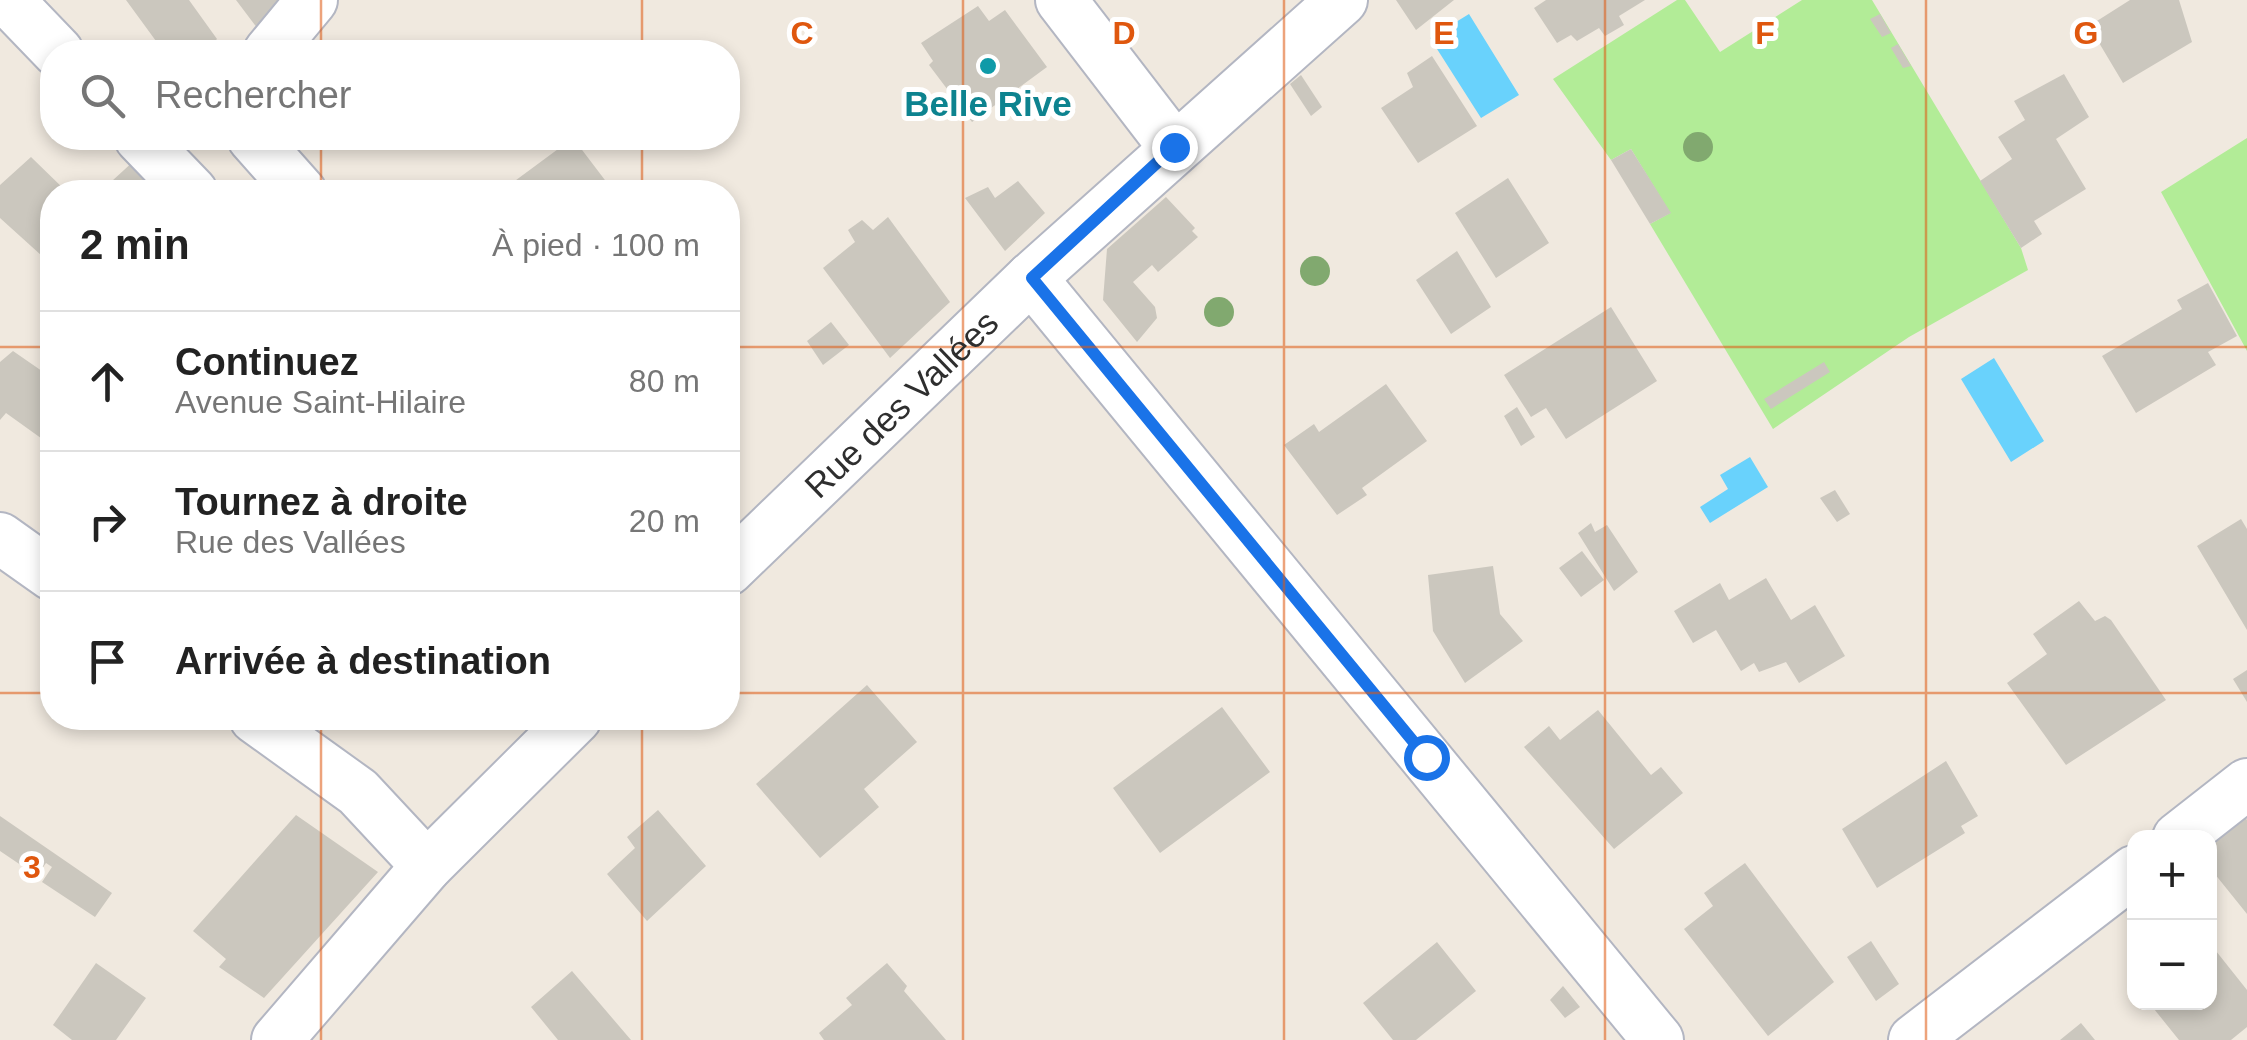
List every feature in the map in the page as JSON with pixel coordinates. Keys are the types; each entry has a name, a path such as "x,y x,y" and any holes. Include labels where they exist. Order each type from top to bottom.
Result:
{"street":[{"path":"8,0 46,40"},
{"path":"279,40 312,0"},
{"path":"1061,0 1174,147"},
{"name":"Rue des Vallées","path":"740,558 1032,278 1342,0"},
{"path":"152,150 180,180"},
{"path":"264,150 290,180"},
{"path":"1032,278 1658,1040"},
{"path":"0,538 40,566"},
{"path":"272,730 358,792 427,866"},
{"path":"277,1040 427,866 564,730"},
{"path":"2188,830 2247,784"},
{"path":"1914,1040 2127,875"}],"green space":[{"path":"1677,0 1685,0 1720,52 1802,0 1872,0 2021,248 2028,270 1909,337 1773,429 1650,224 1670,213 1631,149 1611,160 1553,79"},
{"path":"2247,138 2247,351 2161,192"}],"water":[{"path":"1469,14 1519,95 1481,118 1430,38"},
{"path":"1994,358 2044,441 2011,462 1961,379"},
{"path":"1750,457 1768,487 1710,523 1700,507 1728,489 1720,475"}],"building":[{"path":"126,0 189,0 217,39 216,40 155,40"},
{"path":"236,0 296,0 261,33"},
{"path":"1396,0 1454,0 1416,30"},
{"path":"1546,0 1645,0 1619,16 1624,25 1605,36 1599,28 1577,41 1571,35 1557,43 1534,8"},
{"path":"2130,0 2179,0 2192,42 2123,83 2089,26"},
{"name":"Belle Rive","path":"978,6 989,21 1005,10 1047,67 972,122 929,65 933,61 921,43"},
{"path":"1880,14 1891,33 1882,37 1870,19"},
{"path":"1898,44 1911,66 1903,68 1891,48"},
{"path":"1432,56 1477,126 1418,163 1381,108 1413,87 1407,73"},
{"path":"2064,74 2089,117 2056,139 2086,189 2034,221 2042,234 2021,248 1980,181 2012,159 1998,137 2025,120 2014,101"},
{"path":"1301,75 1322,107 1311,116 1290,84"},
{"path":"1631,149 1671,213 1650,224 1611,160"},
{"path":"557,150 582,150 605,180 516,180"},
{"path":"31,157 55,180 40,180 40,254 0,218 0,185"},
{"path":"136,159 154,178 152,180 113,180"},
{"path":"1508,178 1549,243 1496,278 1455,213"},
{"path":"1018,181 1045,213 1005,251 965,198 988,187 995,198"},
{"path":"1166,197 1195,228 1192,231 1198,237 1158,272 1152,265 1133,282 1155,307 1157,318 1137,342 1103,300 1107,249"},
{"path":"888,217 950,302 890,358 823,268 855,242 848,230 862,220 873,230"},
{"path":"1457,251 1491,307 1451,334 1416,280"},
{"path":"2208,283 2237,336 2208,352 2216,365 2136,413 2102,356 2182,309 2177,300"},
{"path":"1611,307 1657,381 1566,439 1546,408 1531,417 1504,375"},
{"path":"831,322 849,345 823,365 807,341"},
{"path":"13,351 40,370 40,437 6,413 0,420 0,362"},
{"path":"1824,362 1830,372 1771,409 1764,399"},
{"path":"1386,384 1427,441 1362,488 1367,495 1337,515 1284,445 1314,424 1319,432"},
{"path":"1517,407 1535,437 1521,446 1504,416"},
{"path":"1835,490 1850,514 1837,522 1820,498"},
{"path":"2241,519 2247,529 2247,630 2197,546"},
{"path":"1591,523 1595,532 1607,525 1638,572 1614,591 1578,533"},
{"path":"1582,551 1604,580 1581,597 1559,568"},
{"path":"1493,566 1500,614 1523,641 1465,683 1433,631 1428,575"},
{"path":"1766,578 1791,620 1815,605 1845,656 1799,683 1786,662 1759,672 1754,663 1741,671 1716,630 1693,643 1674,611 1720,583 1729,600"},
{"path":"2079,601 2095,621 2105,616 2111,620 2166,700 2066,765 2007,683 2047,654 2033,634"},
{"path":"2247,670 2247,702 2233,679"},
{"path":"867,685 917,742 864,789 879,807 820,858 756,784"},
{"path":"1222,707 1270,772 1160,853 1113,788"},
{"path":"1598,710 1651,775 1661,767 1683,793 1614,849 1524,747 1549,726 1560,740"},
{"path":"1946,761 1978,816 1961,826 1965,833 1877,888 1842,829"},
{"path":"658,810 706,866 647,921 607,874 635,848 627,837"},
{"path":"296,815 378,872 264,998 219,967 226,959 193,931"},
{"path":"0,816 112,893 95,917 42,882 52,867 46,863 37,876 0,851"},
{"path":"2245,817 2247,820 2247,914 2217,877 2217,838"},
{"path":"1745,863 1834,982 1768,1036 1684,929 1713,906 1704,893"},
{"path":"1871,941 1899,984 1876,1001 1847,957"},
{"path":"1437,942 1476,991 1416,1040 1393,1040 1363,1003"},
{"path":"2217,952 2247,990 2247,1027 2231,1040 2179,1040 2155,1010 2217,1010"},
{"path":"96,963 146,998 116,1040 72,1040 53,1025"},
{"path":"887,963 907,986 904,991 946,1040 824,1040 819,1033 852,1005 846,998"},
{"path":"572,971 631,1040 558,1040 531,1007"},
{"path":"1563,986 1580,1007 1565,1018 1550,1000"},
{"path":"2081,1023 2095,1040 2060,1040"}],"place":[{"name":"Belle Rive","path":"988,66"}],"route":[{"path":"1174,147 1032,278 1426,757"}]}
